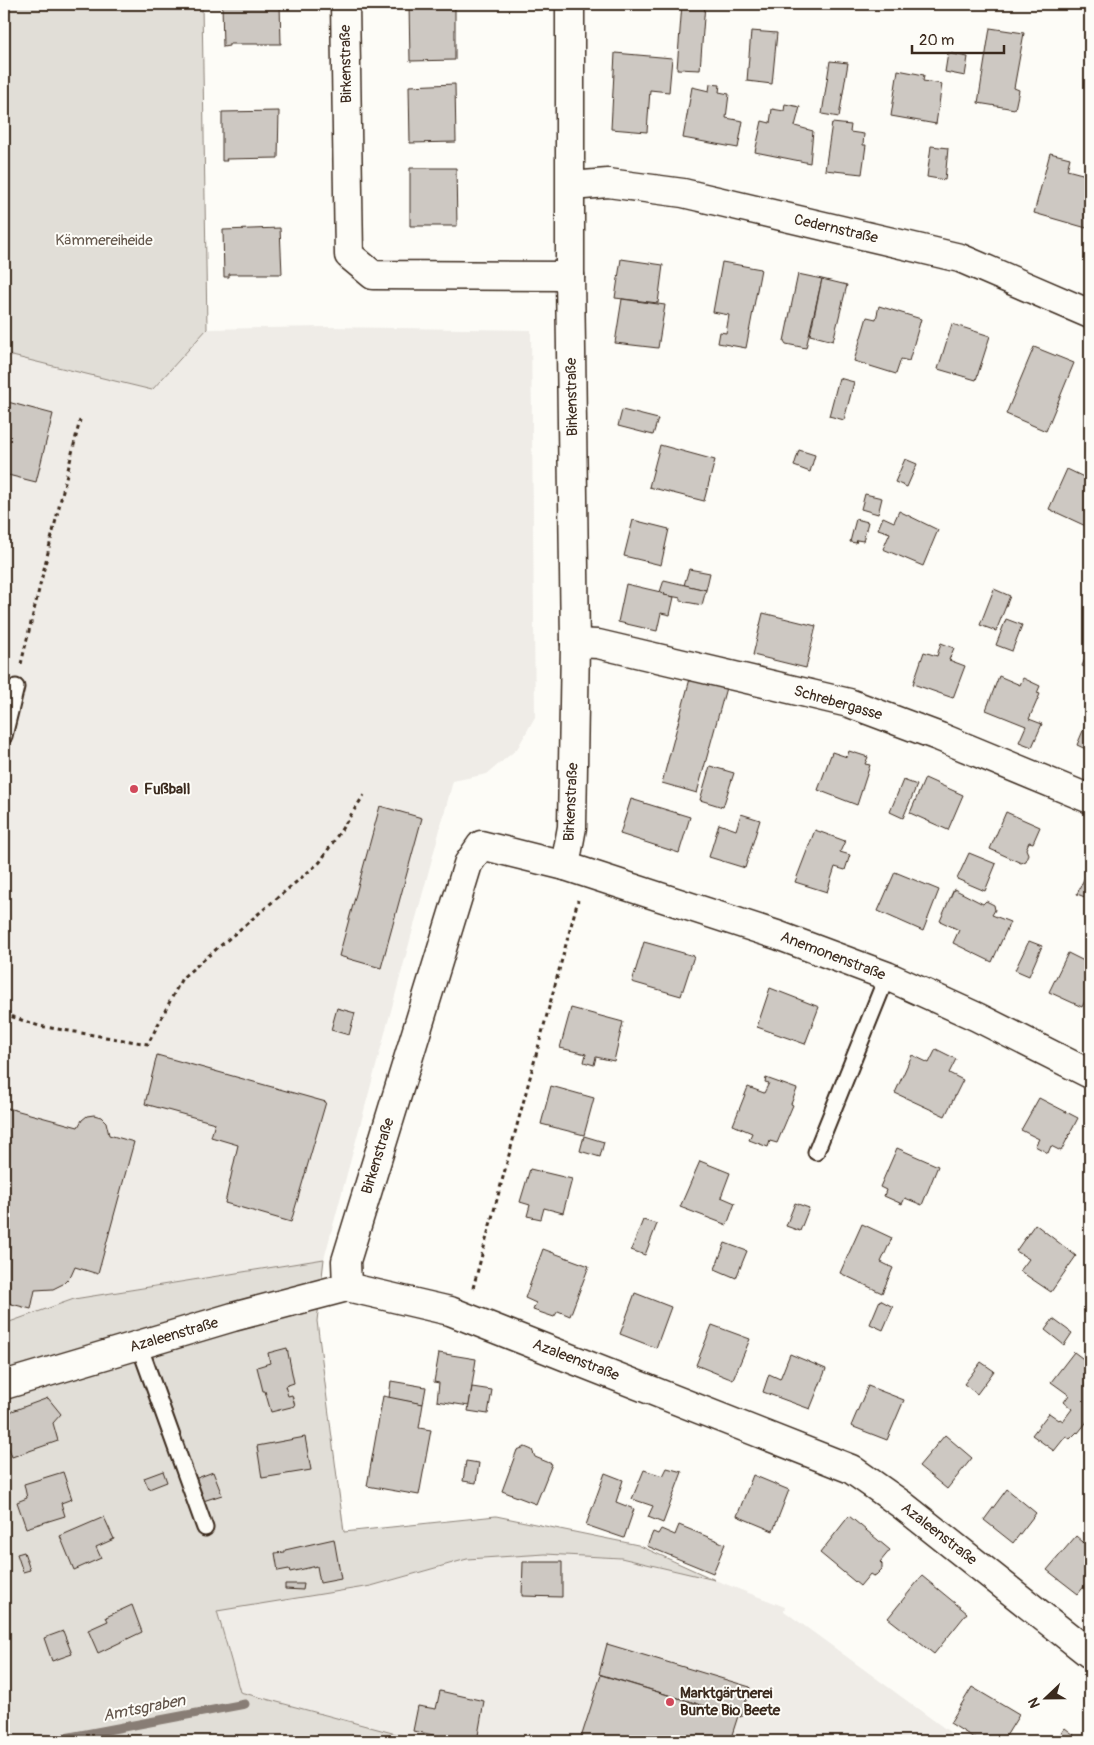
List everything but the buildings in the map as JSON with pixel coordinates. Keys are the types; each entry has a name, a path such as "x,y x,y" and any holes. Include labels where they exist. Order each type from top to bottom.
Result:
{"street":[{"name":"Birkenstraße","path":"345,4 349,255 373,275 570,276"},
{"name":"Birkenstraße","path":"348,1287 346,1261 468,864 481,845 575,869 572,827 575,643 570,276 570,4"},
{"name":"Cedernstraße","path":"571,186 608,183 682,193 960,258 1090,314"},
{"name":"Schrebergasse","path":"575,643 598,644 849,704 940,737 1090,799"},
{"name":"Anemonenstraße","path":"575,869 778,935 886,976 977,1017 1090,1074"},
{"name":"Azaleenstraße","path":"4,1385 233,1317 348,1287 450,1311 851,1469 901,1504 1090,1654"}],"lane":[{"path":"4,736 16,687"},
{"path":"816,1152 886,976"},
{"path":"139,1345 206,1528"}],"path":[{"path":"16,687 80,420"},
{"path":"4,1014 39,1026 148,1044 182,978 320,862 364,795"},
{"path":"465,1317 575,869"}],"shaded area":[{"path":"327,327 531,330 535,717 517,749 487,774 453,781 324,1259 74,1299 4,1324 4,354 152,390 207,329"},
{"path":"545,1554 621,1558 715,1580 785,1607 784,1611 962,1741 421,1741 240,1692 217,1610 371,1586 467,1559"}],"green space":[{"name":"Kämmereiheide","path":"4,4 202,4 207,329 152,390 4,354"},
{"path":"324,1259 317,1321 344,1532 496,1516 638,1545 715,1580 621,1558 545,1554 467,1559 371,1586 217,1611 240,1692 422,1741 4,1741 4,1324 74,1299"}],"waterway":[{"name":"Amtsgraben","path":"49,1741 245,1704"}],"place":[{"name":"Fußball","path":"134,789"},
{"name":"Marktgärtnerei Bunte Bio Beete","path":"670,1702"}]}
